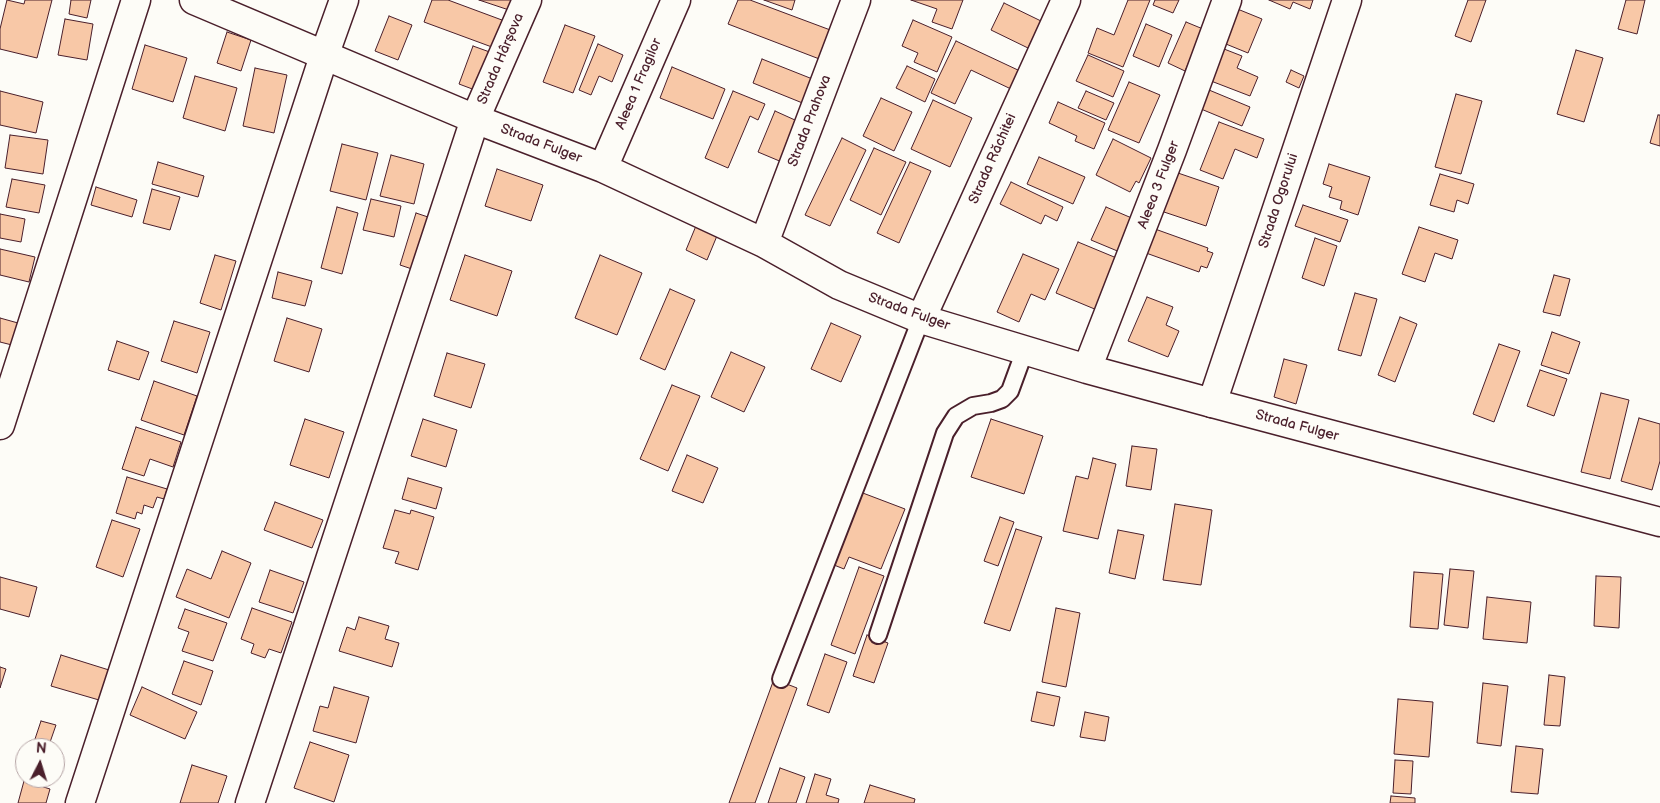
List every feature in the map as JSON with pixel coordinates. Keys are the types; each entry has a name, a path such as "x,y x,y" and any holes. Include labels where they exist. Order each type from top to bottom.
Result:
{"street":[{"path":"0,425 136,0"},
{"name":"Strada Fulger","path":"194,0 475,119 603,168 764,243 838,285 921,318 1087,369 1660,522"},
{"path":"80,803 324,56 344,0"},
{"name":"Strada Hârșova","path":"250,803 475,119 527,0"},
{"name":"Aleea 1 Fragilor","path":"603,168 676,0"},
{"name":"Strada Prahova","path":"764,243 856,0"},
{"name":"Strada Răchitei","path":"921,318 1066,0"},
{"name":"Aleea 3 Fulger","path":"1087,369 1172,150 1227,0"},
{"name":"Strada Ogorului","path":"1212,403 1346,0"}],"lane":[{"path":"781,679 921,318"},
{"path":"878,635 945,433 956,416 973,406 1002,399 1010,391 1025,350"}],"building":[{"path":"7,0 24,4 25,0 52,0 37,58 0,49 0,29"},
{"path":"71,0 91,0 87,18 69,14"},
{"path":"432,0 448,0 510,23 500,50 424,22"},
{"path":"479,0 512,0 509,10"},
{"path":"738,0 750,0 833,31 822,60 728,24"},
{"path":"764,0 795,0 792,10"},
{"path":"911,0 963,0 952,29 932,22 937,9"},
{"path":"1128,0 1150,0 1123,67 1088,53 1097,28 1114,35"},
{"path":"1155,0 1179,0 1173,13 1153,5"},
{"path":"1269,0 1313,0 1310,9 1293,2 1290,9"},
{"path":"1468,0 1486,0 1471,42 1455,36"},
{"path":"1626,0 1645,0 1637,34 1618,29"},
{"path":"1004,3 1041,21 1028,48 991,30"},
{"path":"1235,8 1262,19 1248,53 1221,42"},
{"path":"389,16 412,25 398,60 375,51"},
{"path":"65,19 93,24 87,60 58,55"},
{"path":"913,20 952,37 937,72 914,62 918,53 902,46"},
{"path":"1186,22 1203,29 1185,71 1168,63"},
{"path":"1146,24 1172,35 1159,67 1133,56"},
{"path":"565,25 595,36 573,93 543,82"},
{"path":"227,32 251,40 241,71 217,63"},
{"path":"956,41 1020,71 1011,89 971,70 955,104 931,93"},
{"path":"598,44 623,55 612,82 599,76 591,95 579,90"},
{"path":"145,45 187,58 173,102 132,89"},
{"path":"473,46 498,55 483,93 459,84"},
{"path":"1224,49 1242,56 1237,68 1258,77 1250,96 1211,81"},
{"path":"1576,50 1603,58 1584,122 1557,114"},
{"path":"1088,55 1124,71 1113,97 1076,81"},
{"path":"762,59 815,80 805,104 753,83"},
{"path":"907,66 935,79 925,102 896,88"},
{"path":"672,67 725,89 713,119 660,98"},
{"path":"255,68 287,75 274,133 243,126"},
{"path":"1291,70 1304,76 1299,88 1286,82"},
{"path":"195,76 237,88 225,131 183,118"},
{"path":"1129,82 1160,95 1139,143 1108,130"},
{"path":"1209,90 1250,107 1242,126 1201,109"},
{"path":"0,91 43,102 36,133 0,125"},
{"path":"733,91 765,104 758,120 750,116 728,168 705,158"},
{"path":"1086,91 1114,103 1106,120 1078,108"},
{"path":"1456,94 1482,101 1461,174 1435,167"},
{"path":"881,98 912,112 894,151 863,136"},
{"path":"933,100 972,118 950,167 911,149"},
{"path":"1058,102 1105,123 1094,149 1075,141 1077,136 1049,123"},
{"path":"775,111 806,125 789,165 758,152"},
{"path":"1658,115 1660,115 1660,146 1650,143"},
{"path":"1219,122 1264,139 1257,158 1235,149 1223,179 1200,170"},
{"path":"10,135 48,140 43,174 5,168"},
{"path":"842,138 866,150 830,226 805,215"},
{"path":"1113,139 1151,158 1139,183 1136,181 1130,192 1096,175"},
{"path":"342,144 378,153 366,200 330,191"},
{"path":"874,148 906,162 881,215 850,200"},
{"path":"391,155 424,164 414,204 380,196"},
{"path":"1039,157 1085,177 1073,204 1027,184"},
{"path":"158,162 204,176 198,197 152,184"},
{"path":"910,162 931,171 899,243 877,233"},
{"path":"1329,164 1370,177 1358,215 1340,209 1342,201 1329,197 1332,187 1323,184"},
{"path":"497,169 543,185 531,221 485,206"},
{"path":"1175,172 1219,187 1206,226 1161,211"},
{"path":"1440,174 1474,184 1468,204 1457,200 1454,212 1430,205"},
{"path":"12,179 45,185 39,213 6,207"},
{"path":"1011,182 1063,207 1057,221 1045,215 1041,224 1000,204"},
{"path":"96,187 137,200 132,217 91,205"},
{"path":"152,189 180,197 170,230 143,223"},
{"path":"371,199 401,206 394,237 363,230"},
{"path":"1303,205 1348,220 1340,242 1295,226"},
{"path":"337,207 358,213 342,274 321,268"},
{"path":"1106,207 1141,222 1127,255 1091,240"},
{"path":"416,213 431,218 415,270 400,265"},
{"path":"0,214 25,219 21,242 0,238"},
{"path":"698,221 719,231 707,260 686,250"},
{"path":"1419,227 1458,240 1452,259 1435,253 1425,282 1402,274"},
{"path":"1155,229 1208,248 1207,251 1213,253 1207,268 1201,266 1199,272 1146,253"},
{"path":"1315,238 1337,246 1324,286 1302,278"},
{"path":"1078,242 1119,259 1097,310 1056,293"},
{"path":"0,249 35,257 29,282 0,275"},
{"path":"1023,254 1059,269 1045,300 1031,294 1019,322 997,312"},
{"path":"215,255 236,261 221,310 200,303"},
{"path":"465,255 512,271 497,316 450,300"},
{"path":"600,255 642,273 617,335 575,318"},
{"path":"278,272 312,281 305,306 272,298"},
{"path":"1554,275 1570,279 1560,316 1543,312"},
{"path":"670,289 695,300 665,370 640,359"},
{"path":"1355,293 1377,299 1361,356 1338,350"},
{"path":"1147,297 1173,307 1166,325 1179,331 1168,357 1128,341"},
{"path":"1400,317 1417,324 1395,382 1378,375"},
{"path":"0,318 18,323 12,345 0,342"},
{"path":"287,318 322,329 309,372 274,361"},
{"path":"174,321 210,332 197,373 161,361"},
{"path":"831,323 861,336 841,382 811,369"},
{"path":"1552,332 1580,342 1569,374 1541,365"},
{"path":"117,341 149,352 139,380 108,370"},
{"path":"1499,344 1520,351 1494,422 1473,414"},
{"path":"731,352 765,367 744,412 711,397"},
{"path":"447,353 485,364 471,408 434,396"},
{"path":"1284,359 1307,365 1296,404 1274,397"},
{"path":"1540,370 1567,379 1554,416 1527,406"},
{"path":"154,381 197,396 184,435 141,420"},
{"path":"672,385 700,396 668,471 640,459"},
{"path":"1601,393 1629,400 1610,479 1581,472"},
{"path":"1639,418 1660,424 1660,461 1652,490 1621,481"},
{"path":"305,419 344,432 329,478 290,465"},
{"path":"423,419 457,430 446,467 411,456"},
{"path":"991,419 1043,436 1024,494 971,477"},
{"path":"136,427 181,442 173,467 150,459 144,476 122,469"},
{"path":"1132,446 1157,449 1151,490 1126,486"},
{"path":"687,455 718,468 703,503 672,491"},
{"path":"1093,458 1116,464 1098,539 1063,531 1076,476 1088,479"},
{"path":"127,477 167,489 164,499 157,497 153,508 144,505 142,514 137,512 135,519 116,513"},
{"path":"408,478 442,488 436,509 402,499"},
{"path":"847,487 905,509 881,569 849,557 844,569 819,559"},
{"path":"275,502 323,520 312,548 264,530"},
{"path":"1175,504 1212,510 1201,585 1163,580"},
{"path":"395,510 410,514 411,510 434,517 418,570 395,563 399,552 383,548"},
{"path":"1000,517 1014,522 998,566 984,561"},
{"path":"112,520 140,529 123,577 96,567"},
{"path":"1016,529 1042,537 1010,631 984,623"},
{"path":"1118,530 1144,535 1135,579 1109,573"},
{"path":"222,551 251,563 229,618 176,597 187,569 211,579"},
{"path":"859,567 884,576 855,654 831,645"},
{"path":"1450,569 1474,571 1468,628 1444,625"},
{"path":"270,570 304,582 293,613 259,602"},
{"path":"1414,572 1443,574 1438,629 1410,627"},
{"path":"1596,576 1621,577 1619,628 1594,626"},
{"path":"0,577 37,587 29,617 0,609"},
{"path":"1487,597 1531,602 1527,643 1483,639"},
{"path":"252,608 292,622 281,653 269,649 265,658 251,653 254,644 241,639"},
{"path":"1056,608 1080,613 1066,687 1042,682"},
{"path":"185,609 227,623 213,661 182,651 189,632 178,628"},
{"path":"359,617 389,626 385,639 399,643 392,667 339,651 347,627 355,630"},
{"path":"867,635 888,643 874,683 853,676"},
{"path":"825,654 847,662 829,713 807,705"},
{"path":"61,655 109,670 99,700 51,686"},
{"path":"184,661 213,671 201,705 172,694"},
{"path":"0,667 6,669 0,688"},
{"path":"1549,675 1565,677 1560,726 1544,725"},
{"path":"774,679 797,688 755,803 729,803"},
{"path":"1483,683 1508,686 1501,746 1477,743"},
{"path":"142,687 197,712 185,739 130,715"},
{"path":"334,687 369,697 356,743 313,731 320,706 328,708"},
{"path":"1037,692 1060,697 1054,726 1031,721"},
{"path":"1398,699 1433,702 1429,757 1394,754"},
{"path":"1085,712 1109,717 1105,741 1080,737"},
{"path":"41,721 56,725 51,738 35,738"},
{"path":"310,742 349,755 334,802 294,788"},
{"path":"1516,746 1543,749 1538,794 1511,792"},
{"path":"1395,760 1413,761 1411,794 1393,793"},
{"path":"192,765 227,776 218,803 180,803"},
{"path":"780,768 805,777 796,803 768,803"},
{"path":"815,774 831,779 826,795 839,799 838,803 806,803"},
{"path":"870,785 915,799 914,803 864,803"},
{"path":"22,788 50,789 46,803 18,803"},
{"path":"1391,796 1415,798 1415,803 1390,803"}]}
